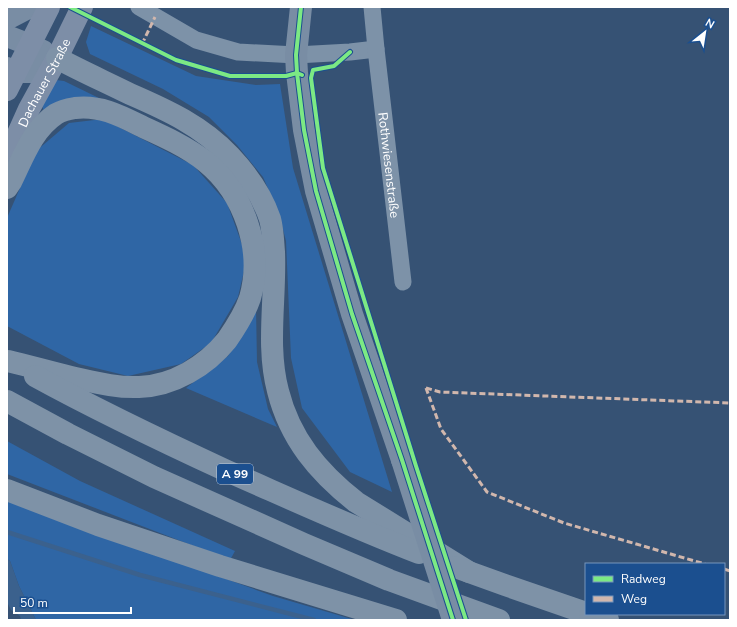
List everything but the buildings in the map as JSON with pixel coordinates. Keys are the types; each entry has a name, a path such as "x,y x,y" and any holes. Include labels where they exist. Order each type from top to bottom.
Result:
{"highway":[{"path":"54,63 81,71 173,113 214,140 248,177 259,193 265,206 273,237 274,265 272,340 274,370 282,408 292,431 305,451 322,472 340,490 356,502 469,572"},
{"path":"7,188 30,142 45,123 57,113 69,109 94,107 124,118 179,144 206,163 228,186 240,205 250,227 254,250 253,283 250,298 243,315 233,332 207,361 173,380 139,387 116,386 8,361"},
{"name":"A 99","path":"8,361 71,396 168,444 283,496 469,572 585,613"},
{"name":"A 99","path":"7,401 68,434 154,477 389,580 498,620"},
{"path":"7,490 98,525 220,566 396,620"},
{"path":"593,615 608,620"}],"main road":[{"path":"10,77 30,45 49,7"},
{"name":"Dachauer Straße","path":"7,158 29,109 82,7"}],"street":[{"path":"7,19 30,7"},
{"path":"139,7 196,40 238,52 296,55 376,49"},
{"path":"301,7 296,55 297,73 304,130 316,191 352,314 402,460 453,620"},
{"name":"Rothwiesenstraße","path":"372,7 403,282"},
{"path":"7,36 30,45 54,63 36,72 10,77"}],"shaded area":[{"path":"91,26 196,76 256,85 280,84 293,168 392,492 350,472 302,408 291,358 286,241 279,214 263,177 237,145 209,117 163,89 90,54 86,42"},
{"path":"56,80 64,81 103,100 44,111 42,106"},
{"path":"103,119 193,165 227,203 247,258 238,297 211,343 181,364 128,376 79,364 7,326 7,218 36,151 69,123"},
{"path":"256,308 257,362 268,409 277,427 186,388 228,356"},
{"path":"7,441 80,481 235,551 230,560 7,474"},
{"path":"7,500 273,596 355,620 36,620 19,586 10,561 7,559"},
{"path":"7,559 10,561 19,586 36,620 21,620 20,616 11,610 7,602"}],"waterway":[{"path":"7,532 140,575 314,620"}],"marked path":[{"path":"142,44 155,17"},
{"path":"426,388 441,429 487,492 564,523 702,563"},
{"path":"426,388 440,392 730,403"},
{"path":"725,569 730,571"}],"cycle path":[{"path":"70,7 176,60 230,76 286,76 297,73 302,75"},
{"path":"301,7 296,55 297,73 304,130 316,191 352,314 402,460 453,620"},
{"path":"350,52 334,66 313,70 311,78 323,168 416,466 466,620"}]}
